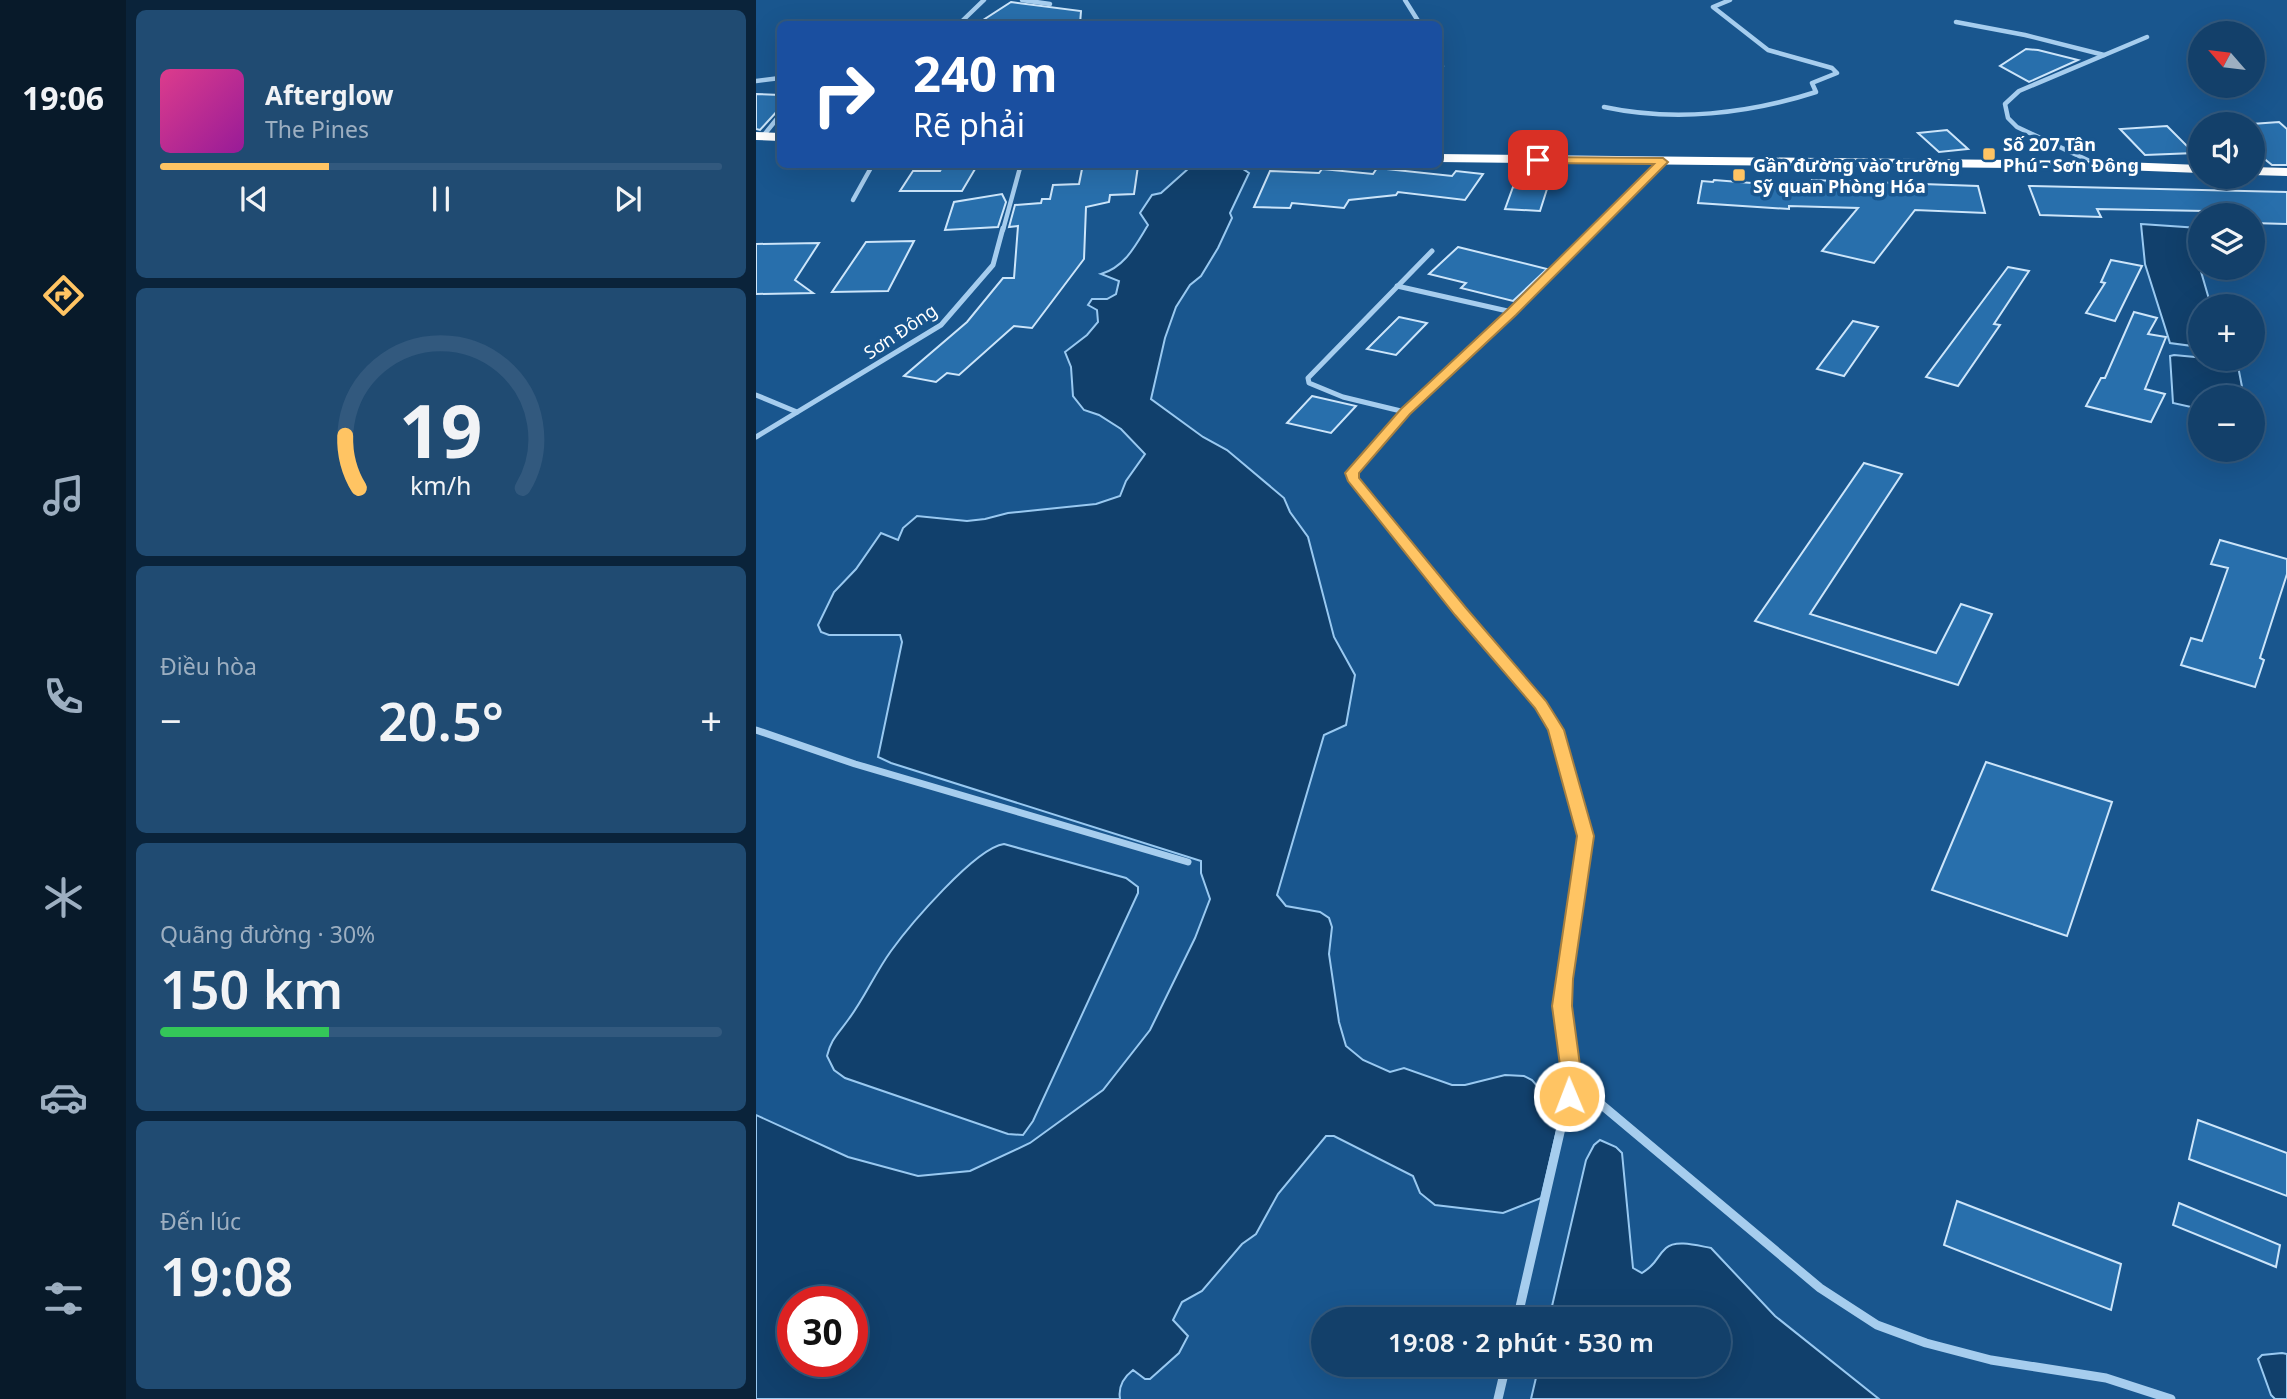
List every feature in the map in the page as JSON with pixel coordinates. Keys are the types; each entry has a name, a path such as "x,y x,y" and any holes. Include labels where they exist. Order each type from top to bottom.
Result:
{"highway":[{"path":"759,136 777,137"},
{"path":"1442,158 2097,164 2188,168"},
{"path":"2265,171 2287,172"}],"street":[{"path":"962,21 984,0"},
{"path":"1021,0 1050,4"},
{"path":"1405,0 1418,21"},
{"path":"1604,107 1647,116 1684,115 1741,108 1803,97 1816,92 1812,83 1837,73 1832,68 1768,50 1713,8 1731,0"},
{"path":"1956,22 2035,37 2105,55"},
{"path":"2097,164 2017,127 2005,111 2009,98 2019,91 2147,37"},
{"path":"756,81 777,78"},
{"path":"759,136 777,118"},
{"path":"1520,1307 1572,1080 1562,1006 1585,836 1556,730 1541,705 1460,611 1353,478 1356,466 1405,412 1512,312 1663,162"},
{"path":"853,200 871,168"},
{"name":"Sơn Đông","path":"756,437 941,324 993,265 1020,168"},
{"path":"1405,412 1329,393 1310,383 1308,378 1432,251"},
{"path":"1397,286 1512,312"},
{"path":"756,395 797,412"},
{"path":"756,730 855,764 1188,862"},
{"path":"1572,1080 1820,1288 1877,1325 1926,1343 1991,1360 2106,1378 2171,1399"},
{"path":"1498,1399 1503,1377"}],"water":[{"path":"1189,168 1243,169 1249,173 1230,213 1232,218 1218,248 1201,276 1190,285 1176,307 1165,338 1151,399 1203,437 1227,450 1284,498 1290,512 1308,537 1334,637 1355,675 1346,725 1324,735 1277,895 1286,906 1320,912 1329,918 1332,927 1329,954 1339,1022 1346,1046 1363,1060 1390,1072 1404,1068 1452,1085 1465,1085 1505,1075 1524,1076 1532,1080 1561,1113 1541,1198 1503,1213 1435,1205 1420,1193 1413,1176 1334,1136 1326,1136 1278,1194 1256,1234 1242,1244 1202,1291 1182,1302 1173,1320 1188,1336 1179,1353 1150,1379 1145,1379 1133,1370 1122,1383 1120,1399 756,1399 756,1115 848,1157 918,1176 970,1171 1030,1143 1103,1090 1150,1030 1195,938 1210,899 1201,873 1201,861 878,757 902,642 900,635 829,635 821,632 818,625 834,592 856,569 881,533 898,540 903,528 917,516 967,521 1008,513 1096,504 1120,496 1126,481 1145,454 1121,429 1099,415 1084,410 1073,396 1071,367 1065,352 1087,335 1098,322 1097,310 1088,305 1092,299 1107,299 1116,294 1119,281 1101,274 1117,266 1134,248 1148,225 1140,213 1152,195 1161,193"},
{"path":"2141,224 2188,227 2188,280 2203,280 2208,294 2188,294 2188,345 2170,343 2145,264"},
{"path":"2170,356 2188,356 2188,371 2239,371 2242,385 2188,385 2188,406 2173,403"},
{"path":"1004,844 1126,878 1138,887 1138,893 1033,1121 1023,1135 1008,1134 845,1078 834,1070 827,1056 833,1041 854,1012 885,959 912,924 960,873 992,849"},
{"path":"1600,1140 1616,1147 1622,1153 1633,1268 1642,1273 1670,1245 1688,1244 1711,1248 1775,1316 1879,1399 1531,1399 1536,1377 1731,1377 1731,1307 1552,1307 1586,1160"},
{"path":"2287,1354 2287,1399 2275,1399 2271,1395 2258,1359 2262,1355"}],"building":[{"path":"1011,2 1081,11 1080,21 982,21"},
{"path":"2026,49 2078,60 2029,82 2000,66"},
{"path":"756,94 777,95 777,111 760,130 756,129"},
{"path":"2279,122 2287,129 2287,165 2272,165 2265,159 2265,123"},
{"path":"2167,126 2188,147 2188,153 2145,155 2120,129"},
{"path":"1947,130 1968,149 1939,152 1918,133"},
{"path":"942,168 976,168 962,191 900,191 913,171 940,171"},
{"path":"1138,168 1134,194 1110,195 1109,202 1086,207 1084,259 1032,328 1014,326 959,375 947,373 936,382 904,376 967,322 1003,278 1014,278 1018,226 1009,227 1015,205 1041,203 1042,199 1050,199 1053,185 1079,184 1082,169"},
{"path":"1377,168 1452,176 1456,171 1483,174 1465,200 1398,192 1396,195 1349,200 1344,208 1292,203 1290,208 1254,207 1270,171 1319,173 1322,169 1373,174"},
{"path":"1812,180 1978,186 1985,213 1915,210 1874,263 1822,251 1858,208 1789,206 1789,209 1698,203 1702,181 1813,188"},
{"path":"2029,186 2287,192 2287,224 2265,223 2265,203 2188,203 2188,211 2097,209 2101,217 2040,215"},
{"path":"1513,187 1547,189 1540,211 1505,209"},
{"path":"1002,194 1006,202 998,227 945,230 954,202"},
{"path":"914,241 888,291 832,292 866,242"},
{"path":"819,243 795,280 813,293 756,294 756,244"},
{"path":"1458,247 1547,269 1513,301 1461,288 1466,283 1429,274"},
{"path":"2111,260 2142,266 2115,321 2086,313 2105,283 2101,282"},
{"path":"2008,267 2029,271 1994,324 2000,325 1958,386 1926,377"},
{"path":"2134,312 2157,318 2148,334 2166,337 2145,389 2165,394 2151,422 2086,406 2101,378 2105,378"},
{"path":"1399,317 1427,323 1396,355 1367,349"},
{"path":"1853,321 1878,327 1844,376 1817,369"},
{"path":"1312,396 1356,406 1331,433 1287,423"},
{"path":"1864,463 1902,474 1810,614 1936,653 1961,604 1992,614 1958,685 1755,621"},
{"path":"2220,540 2287,559 2287,574 2260,658 2264,660 2255,687 2181,665 2191,638 2202,641 2228,568 2211,564"},
{"path":"1986,762 2112,802 2067,936 1932,890"},
{"path":"2198,1120 2287,1153 2287,1196 2189,1159"},
{"path":"1957,1201 2121,1264 2111,1310 1944,1245"},
{"path":"2179,1203 2280,1245 2276,1267 2173,1225"}],"place":[{"name":"Số 207 Tân Phú - Sơn Đông","path":"1989,154"},
{"name":"Gần đường vào trường Sỹ quan Phòng Hóa","path":"1739,175"}],"route":[{"path":"1538,160 1663,162 1512,312 1405,412 1352,473 1353,478 1460,611 1541,705 1556,730 1585,836 1562,1006 1572,1080 1569,1096"}]}
